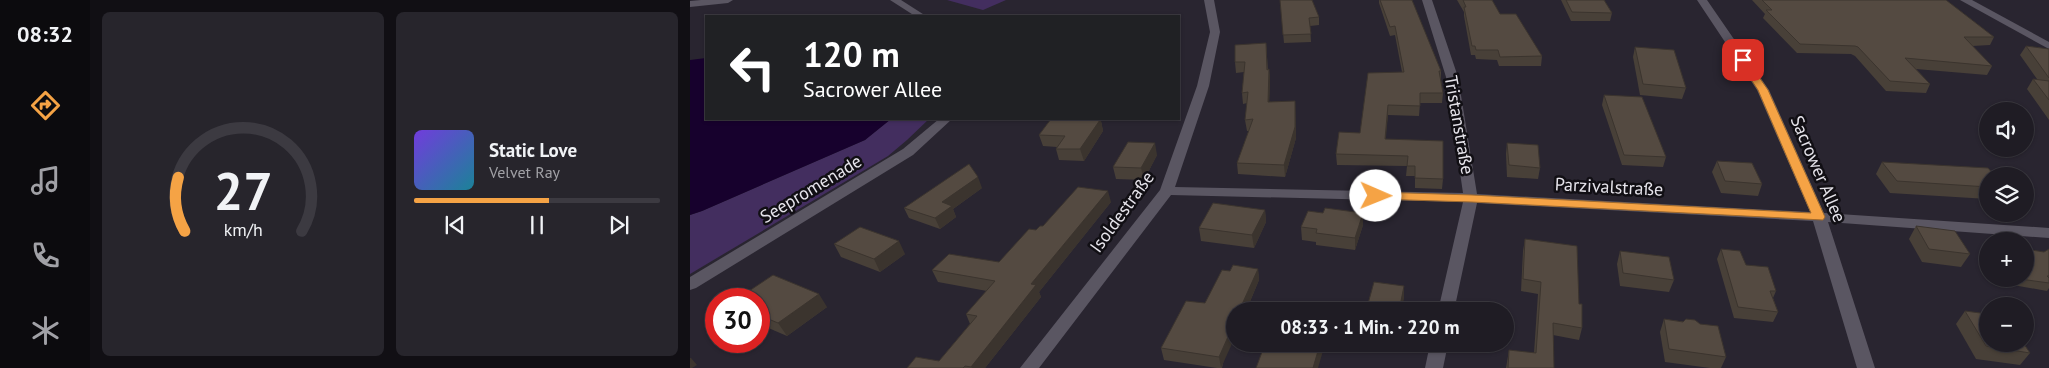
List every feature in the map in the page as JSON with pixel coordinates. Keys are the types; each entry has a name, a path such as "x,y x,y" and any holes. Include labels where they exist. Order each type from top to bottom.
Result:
{"street":[{"path":"690,4 728,0"},
{"path":"895,0 920,15"},
{"name":"Isoldestraße","path":"1029,368 1167,191 1203,86 1216,32 1208,0"},
{"name":"Tristanstraße","path":"1427,0 1452,77 1472,198 1448,302"},
{"name":"Sacrower Allee","path":"1702,0 1763,90 1819,217 1866,368"},
{"path":"1965,0 2049,46"},
{"name":"Seepromenade","path":"690,284 908,152 945,120"},
{"name":"Parzivalstraße","path":"1167,191 1472,198 1819,217 2049,233"},
{"path":"1434,368 1437,352"}],"shaded area":[{"path":"947,0 1006,0 983,10"},
{"path":"705,58 705,120 890,120 865,140 690,215 690,60"},
{"path":"890,120 928,120 888,156 690,274 690,215 865,140"}],"building":[{"path":"1280,0 1312,0 1319,17 1309,18 1311,34 1283,35"},
{"path":"1380,0 1412,0 1441,71 1439,71 1443,93 1420,93 1420,106 1388,105 1385,139 1443,141 1443,179 1415,178 1415,166 1407,166 1408,156 1336,154 1339,132 1360,133 1368,73 1404,72 1395,26 1390,27"},
{"path":"1463,0 1492,0 1500,14 1516,14 1542,56 1500,57 1498,50 1476,50 1475,46 1472,46 1464,7 1466,7"},
{"path":"1566,0 1604,0 1612,13 1572,12"},
{"path":"1762,0 1946,0 1994,37 1964,37 1992,66 1905,58 1930,84 1890,81 1858,47 1800,44 1766,10 1772,10"},
{"path":"1266,43 1267,70 1269,69 1268,102 1295,101 1295,127 1284,165 1237,163 1253,119 1245,120 1248,92 1242,93 1245,62 1235,62 1235,45"},
{"path":"2026,46 2049,49 2049,78"},
{"path":"1635,47 1674,50 1686,88 1643,84"},
{"path":"2033,79 2049,81 2049,100"},
{"path":"1604,95 1642,97 1666,157 1624,155"},
{"path":"1050,120 1100,120 1080,149 1056,149 1065,136 1039,135"},
{"path":"1128,142 1155,143 1141,168 1113,167"},
{"path":"1507,143 1538,145 1540,168 1509,165"},
{"path":"1717,161 1752,163 1762,184 1725,181"},
{"path":"1882,162 1979,167 1979,186 1897,181"},
{"path":"969,164 978,177 942,202 952,206 935,218 904,208"},
{"path":"1078,187 1108,191 1031,284 1036,285 971,367 907,368 916,357 939,361 977,316 966,314 995,281 932,270 949,254 999,262 1029,229 1036,230 1043,226"},
{"path":"1213,203 1265,210 1252,235 1199,228"},
{"path":"1325,208 1363,213 1355,238 1316,233 1317,229 1301,227 1308,211 1323,213"},
{"path":"1916,226 1955,231 1970,254 1929,249"},
{"path":"860,227 899,241 874,259 834,244"},
{"path":"1525,239 1577,246 1579,304 1582,304 1582,328 1553,323 1554,368 1508,368 1509,352 1514,351 1536,353 1541,282 1523,279"},
{"path":"1721,249 1740,251 1746,265 1768,267 1776,291 1770,291 1778,312 1738,307"},
{"path":"2049,249 2049,276 2047,276 2049,283 2034,281 2034,250 2044,252"},
{"path":"1620,251 1669,257 1674,280 1623,273"},
{"path":"1233,265 1258,269 1243,302 1226,302 1226,341 1219,357 1161,348 1186,301 1205,303 1222,270 1230,271"},
{"path":"773,275 819,294 778,323 770,320 770,288 754,288"},
{"path":"1374,282 1404,286 1401,302 1368,302"},
{"path":"1965,311 1979,313 1979,334"},
{"path":"1664,319 1683,322 1686,319 1695,320 1700,324 1718,326 1726,357 1669,349"},
{"path":"1262,352 1318,352 1313,368 1256,368"}],"route":[{"path":"1376,196 1472,198 1819,217 1763,90 1743,60"}]}
